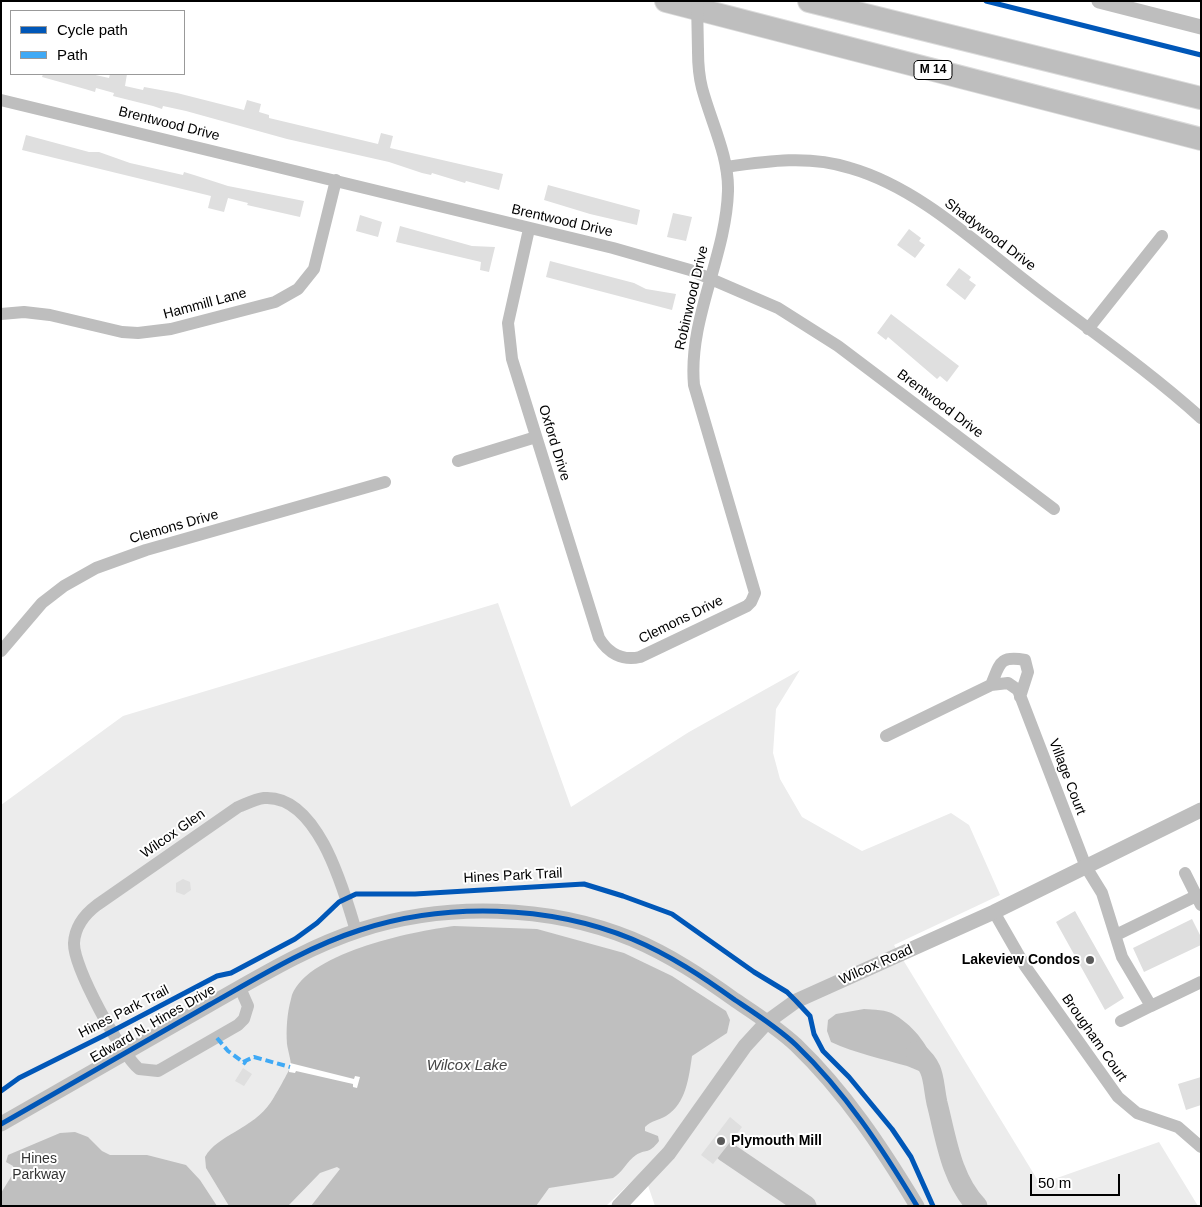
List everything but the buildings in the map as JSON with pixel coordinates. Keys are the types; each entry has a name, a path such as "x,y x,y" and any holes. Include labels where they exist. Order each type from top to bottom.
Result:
{"highway":[{"name":"M 14","path":"666,1 1201,139"},
{"path":"810,1 1201,98"}],"street":[{"name":"Robinwood Drive","path":"697,1 698,51 702,89 726,167 728,189 727,212 694,350 694,385 698,406 755,589 754,598"},
{"path":"1099,1 1201,26"},
{"name":"Brentwood Drive","path":"1,100 336,180 529,230 635,254 711,278 778,308 838,346 1054,509"},
{"name":"Shadywood Drive","path":"726,167 770,161 814,160 848,167 882,179 928,206 1201,418"},
{"name":"Hammill Lane","path":"1,314 24,312 50,315 122,332 138,333 171,329 281,300 298,290 314,269 336,180"},
{"name":"Oxford Drive","path":"529,230 511,306 508,335 512,359 599,638 609,652 617,656"},
{"path":"1088,329 1162,236"},
{"path":"458,461 536,437"},
{"name":"Clemons Drive","path":"1,651 42,603 64,586 96,568 146,550 385,482"},
{"name":"Clemons Drive","path":"617,656 628,658 640,657 747,606 754,598"},
{"path":"991,685 1001,661 1010,657 1025,660 1028,672 1020,697"},
{"path":"886,736 991,685 1008,683 1018,690 1020,697"},
{"name":"Village Court","path":"1020,697 1086,866 1102,893 1122,957 1151,1006"},
{"name":"Wilcox Glen","path":"240,988 248,1006 244,1019 201,1047 158,1071 152,1072 140,1069 124,1053 80,970 75,955 74,942 80,922 97,904 238,808 264,798 277,799 290,804 307,816 341,883 356,932"},
{"name":"Wilcox Road","path":"619,1206 669,1153 744,1046 767,1022 796,1002 994,912 1201,810"},
{"path":"1116,935 1198,901 1185,873"},
{"name":"Brougham Court","path":"994,912 1024,966 1118,1097 1137,1113 1178,1127 1201,1147"},
{"name":"Edward N. Hines Drive","path":"1,1124 240,988 307,953 356,932 401,920 452,914 519,914 571,921 613,932 669,956 700,975 767,1022 795,1044 850,1104 917,1206"},
{"path":"1121,1021 1201,982"}],"green space":[{"name":"Hines Parkway","path":"498,603 571,807 689,732 800,670 776,709 773,753 780,779 802,817 862,851 951,813 969,825 1000,895 894,945 1040,1184 1159,1142 1198,1206 655,1206 643,1171 606,1206 1,1206 1,805 123,716"}],"water":[{"name":"Wilcox Lake","path":"454,926 537,929 624,953 672,976 726,1011 730,1020 727,1033 692,1056 685,1089 678,1105 666,1116 645,1127 645,1131 658,1136 659,1141 650,1150 633,1157 620,1173 613,1178 549,1188 536,1206 311,1206 340,1169 337,1167 320,1173 288,1206 229,1206 206,1168 205,1157 218,1143 255,1119 273,1099 285,1078 291,1066 287,1044 287,1021 291,999 299,983 315,969 336,957 387,939"},
{"path":"864,1009 888,1012 909,1026 926,1046 934,1062 936,1071 934,1074 923,1073 907,1066 859,1053 831,1042 827,1031 828,1020 836,1014"},
{"path":"75,1132 88,1137 102,1151 110,1155 147,1155 186,1165 200,1180 217,1206 2,1206 1,1193 14,1172 13,1166 6,1162 8,1155 60,1133"}],"pier":[{"path":"290,1063 354,1079 355,1076 360,1077 357,1088 353,1087 353,1084 296,1071 295,1073 289,1072"}],"waterway":[{"path":"916,1052 927,1064 932,1075 943,1130 955,1171 968,1195 977,1206"},
{"path":"725,1151 806,1206"}],"marked path":[{"path":"217,1038 228,1051 246,1064"},
{"path":"243,1062 254,1057 290,1067"}],"cycle path":[{"path":"986,1 1201,55"},
{"name":"Hines Park Trail","path":"1,1091 19,1078 217,976 231,973 295,939 317,923 339,902 356,894 415,894 584,884 672,914 754,972 787,992 810,1016 814,1034 823,1051 849,1077 892,1129 911,1157 933,1206"},
{"path":"1,1124 264,974 340,937 393,921 427,915 497,911 532,914 567,919 600,928 646,945 698,975 774,1027 814,1063 847,1101 917,1206"}],"place":[{"name":"Lakeview Condos","path":"1090,960"},
{"name":"Plymouth Mill","path":"721,1141"}]}
